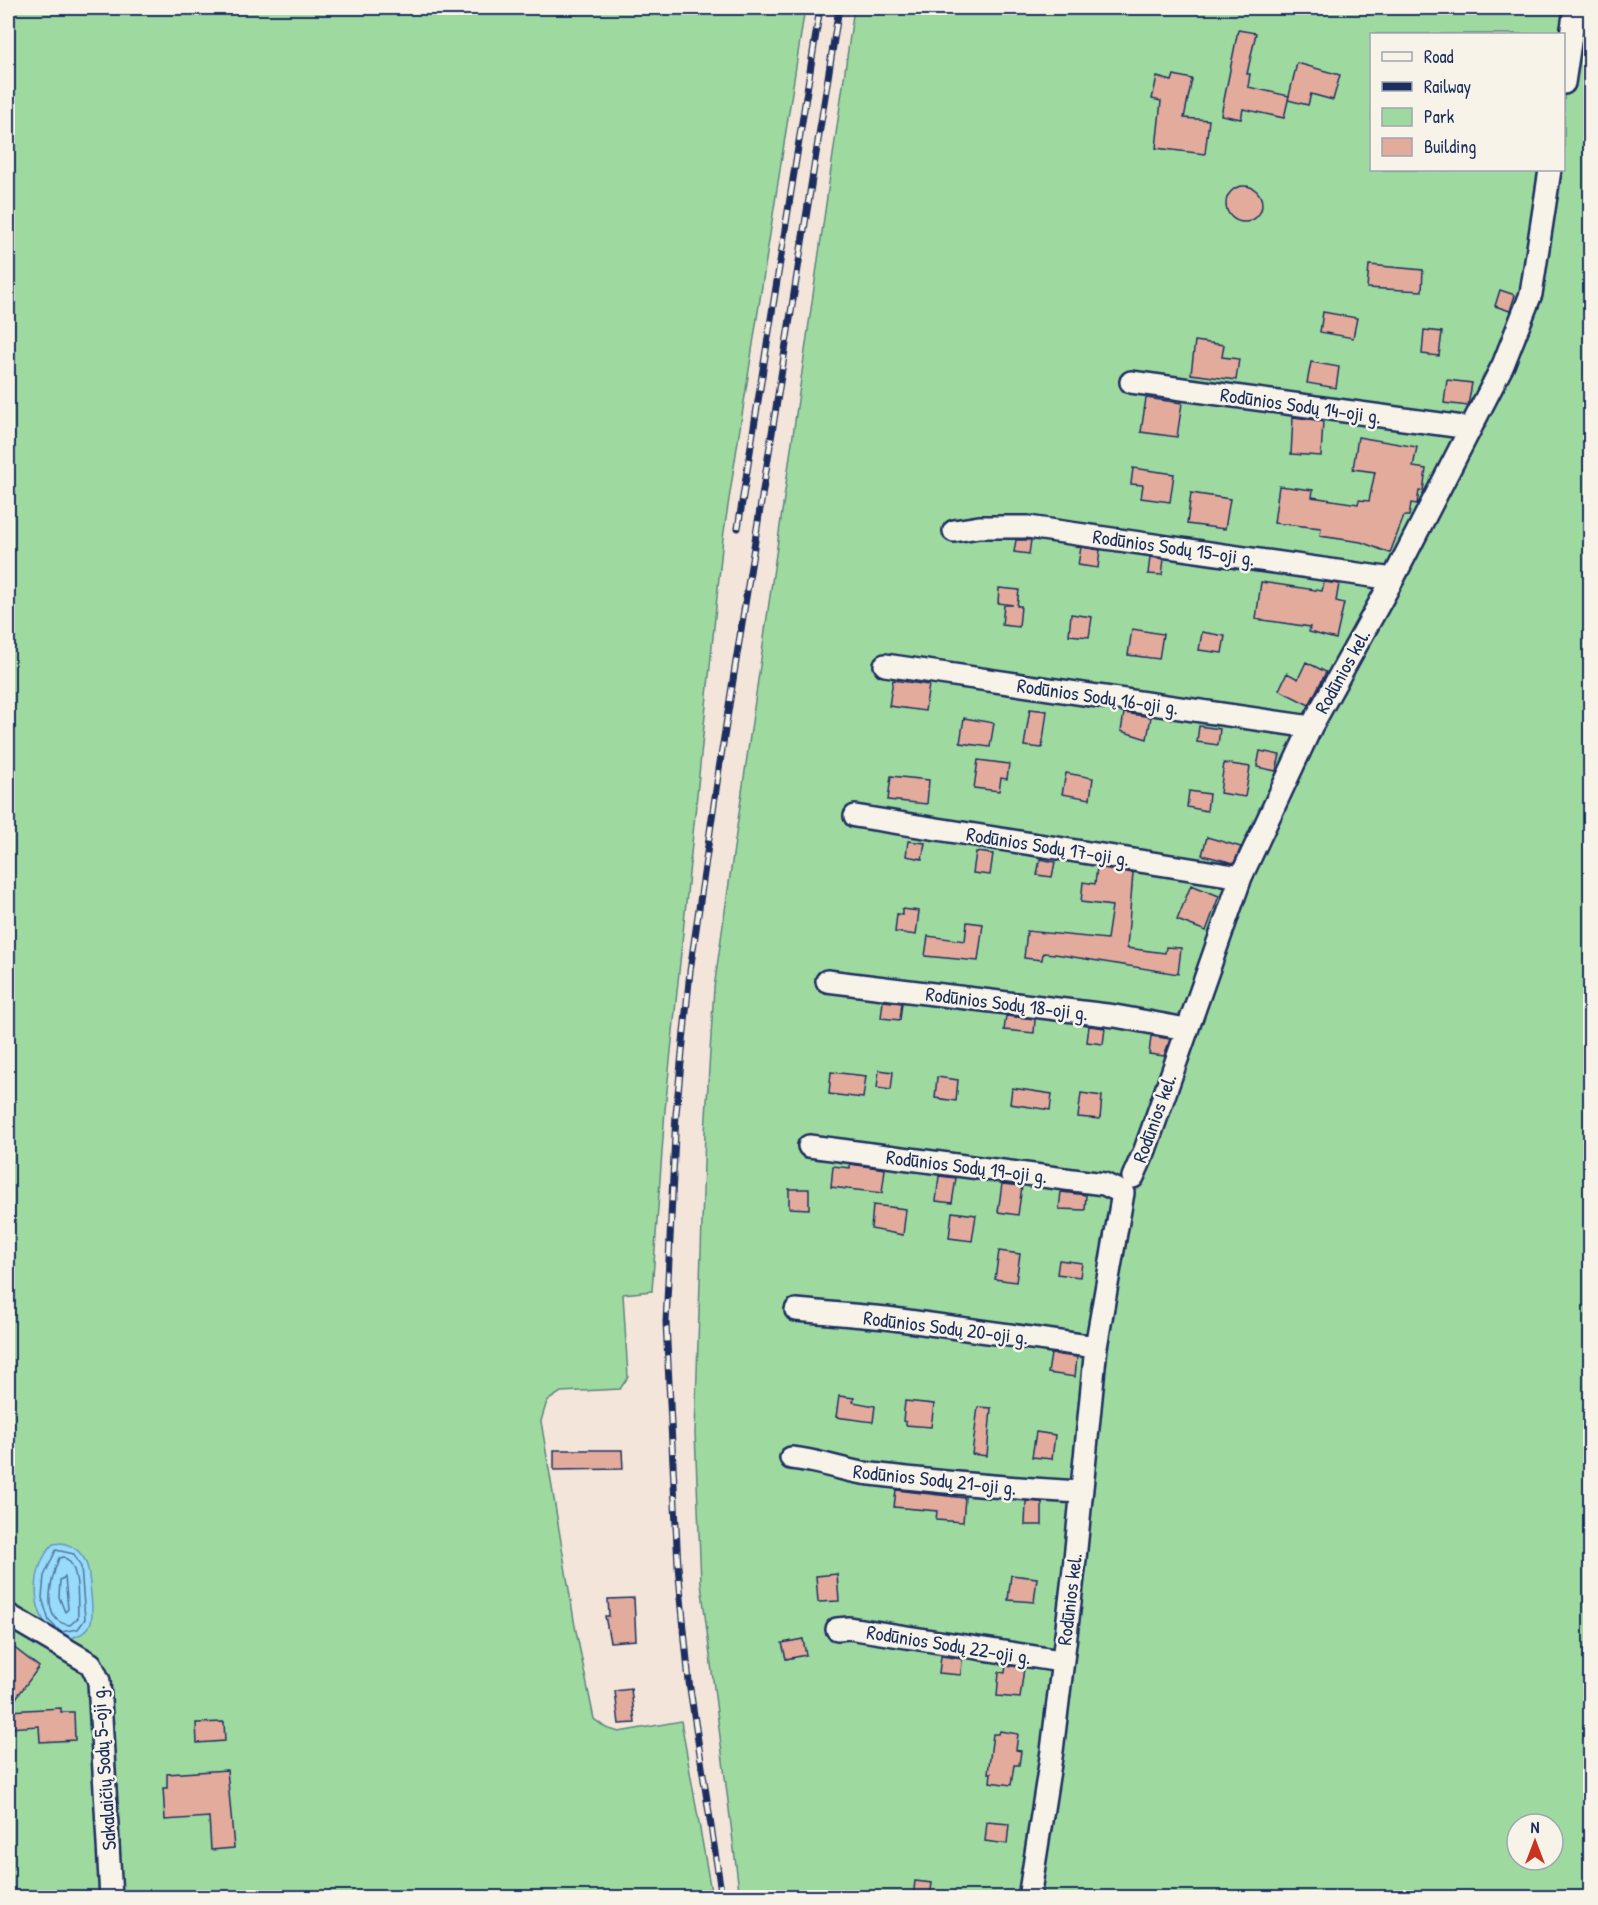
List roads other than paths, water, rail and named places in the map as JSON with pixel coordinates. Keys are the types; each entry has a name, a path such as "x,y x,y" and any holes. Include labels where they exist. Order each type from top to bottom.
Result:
{"street":[{"path":"1565,70 1575,8"},
{"name":"Rodūnios kel.","path":"1029,1898 1052,1751 1061,1661 1074,1569 1096,1347 1128,1185 1145,1150 1241,877 1311,727 1393,579 1503,365 1531,294 1550,171"},
{"name":"Rodūnios Sodų 14-oji g.","path":"1131,382 1470,428"},
{"name":"Rodūnios Sodų 15-oji g.","path":"954,531 979,527 1028,527 1393,579"},
{"name":"Rodūnios Sodų 16-oji g.","path":"885,665 1311,727"},
{"name":"Rodūnios Sodų 17-oji g.","path":"855,816 1241,877"},
{"name":"Rodūnios Sodų 18-oji g.","path":"828,981 1115,1016 1186,1029"},
{"name":"Rodūnios Sodų 19-oji g.","path":"809,1146 1104,1184 1128,1185"},
{"name":"Rodūnios Sodų 20-oji g.","path":"796,1310 886,1318 1096,1347"},
{"name":"Rodūnios Sodų 21-oji g.","path":"791,1458 817,1460 842,1470 921,1480 1080,1492"},
{"name":"Sakalaičių Sodų 5-oji g.","path":"8,1615 91,1664 99,1681 111,1898"},
{"name":"Rodūnios Sodų 22-oji g.","path":"837,1629 849,1628 1061,1661"}],"water":[{"path":"62,1543 73,1547 84,1558 88,1569 92,1599 92,1617 89,1626 76,1637 69,1638 56,1634 45,1623 40,1613 36,1589 40,1565 46,1554 53,1544"}],"railway":[{"path":"738,528 820,8"},
{"path":"722,1898 689,1682 678,1566 666,1322 676,1114 690,971 719,769 839,8"}]}
